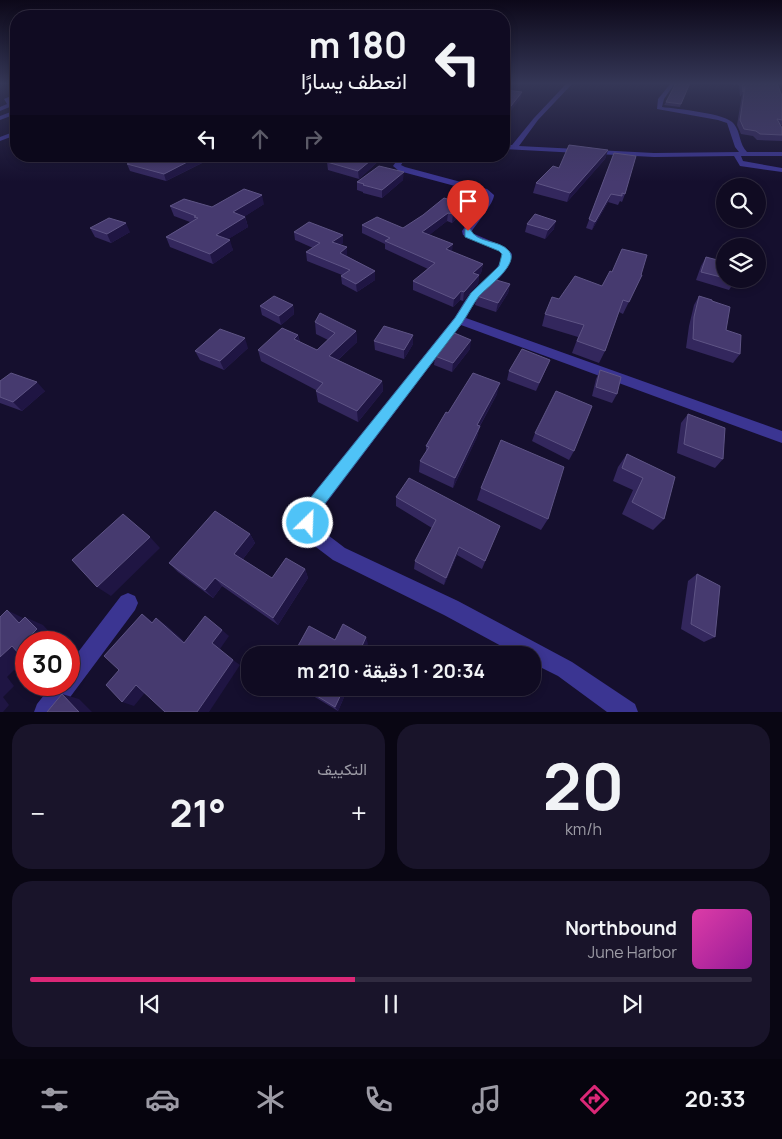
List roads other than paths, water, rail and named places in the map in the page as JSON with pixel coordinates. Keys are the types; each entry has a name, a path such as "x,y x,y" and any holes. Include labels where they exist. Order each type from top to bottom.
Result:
{"street":[{"path":"514,148 539,116"},
{"path":"708,116 719,118 732,125 738,147 745,154"},
{"path":"510,148 645,154 782,154"},
{"path":"737,154 740,162 743,164 782,170"},
{"path":"398,162 397,166 402,169 484,191 490,195 490,200 479,212 468,231 468,235 502,249 507,254 507,259 503,267 475,295 459,320 310,512 308,523 314,535 339,554 450,608 564,669 592,690 627,712"},
{"path":"459,320 782,437"},
{"path":"80,666 128,603"},
{"path":"45,712 57,696"}]}
